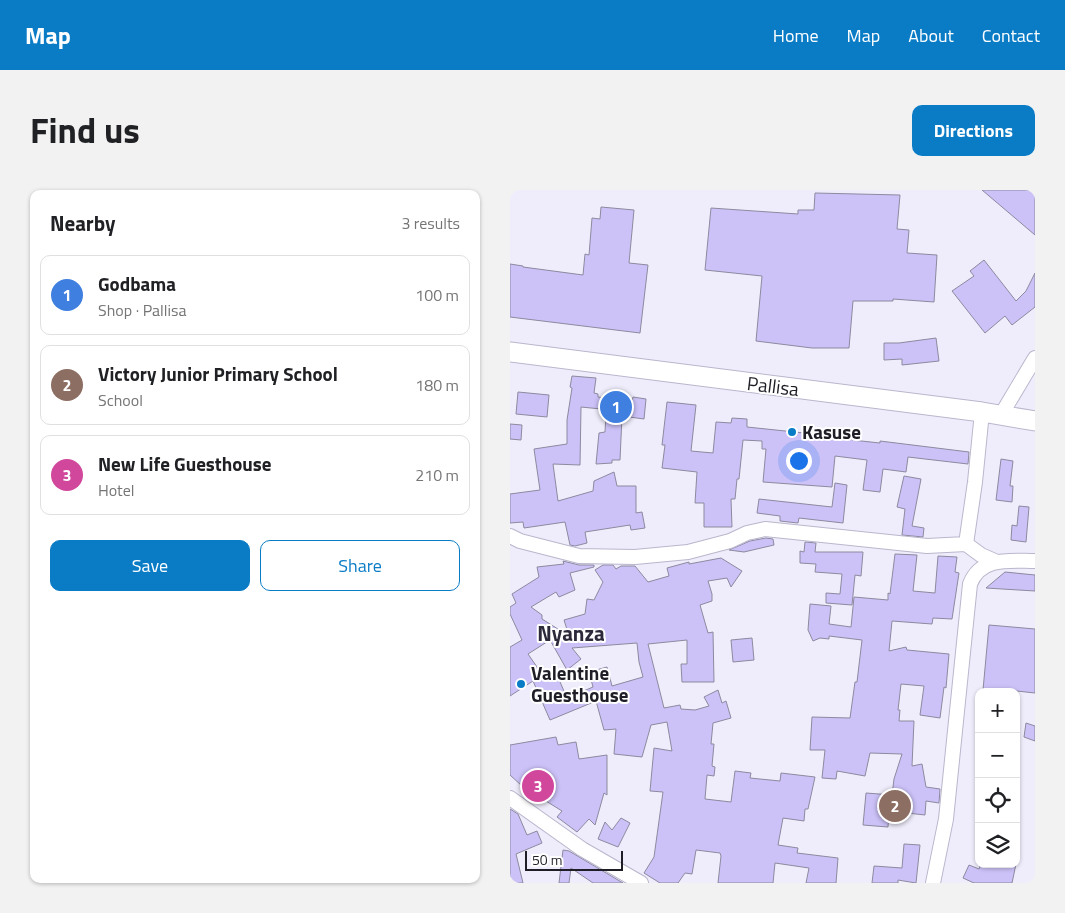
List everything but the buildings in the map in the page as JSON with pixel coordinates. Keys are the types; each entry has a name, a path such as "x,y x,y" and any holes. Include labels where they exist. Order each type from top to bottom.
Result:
{"main road":[{"name":"Pallisa","path":"510,352 982,412 1035,421"}],"street":[{"path":"1001,416 1035,358"},
{"path":"966,544 982,412"},
{"path":"510,536 520,541 579,556 635,558 688,552 765,529 927,546 966,544 981,555 997,562"},
{"path":"937,881 946,819 970,584 974,574 980,568 997,562 1035,560"},
{"path":"510,798 582,849 641,883"}],"place":[{"name":"Godbama","path":"616,407"},
{"name":"Kasuse","path":"792,432"},
{"name":"Valentine Guesthouse","path":"521,684"},
{"name":"New Life Guesthouse","path":"538,786"},
{"name":"Victory Junior Primary School","path":"895,806"}],"district":[{"name":"Nyanza","path":"571,634"}]}
